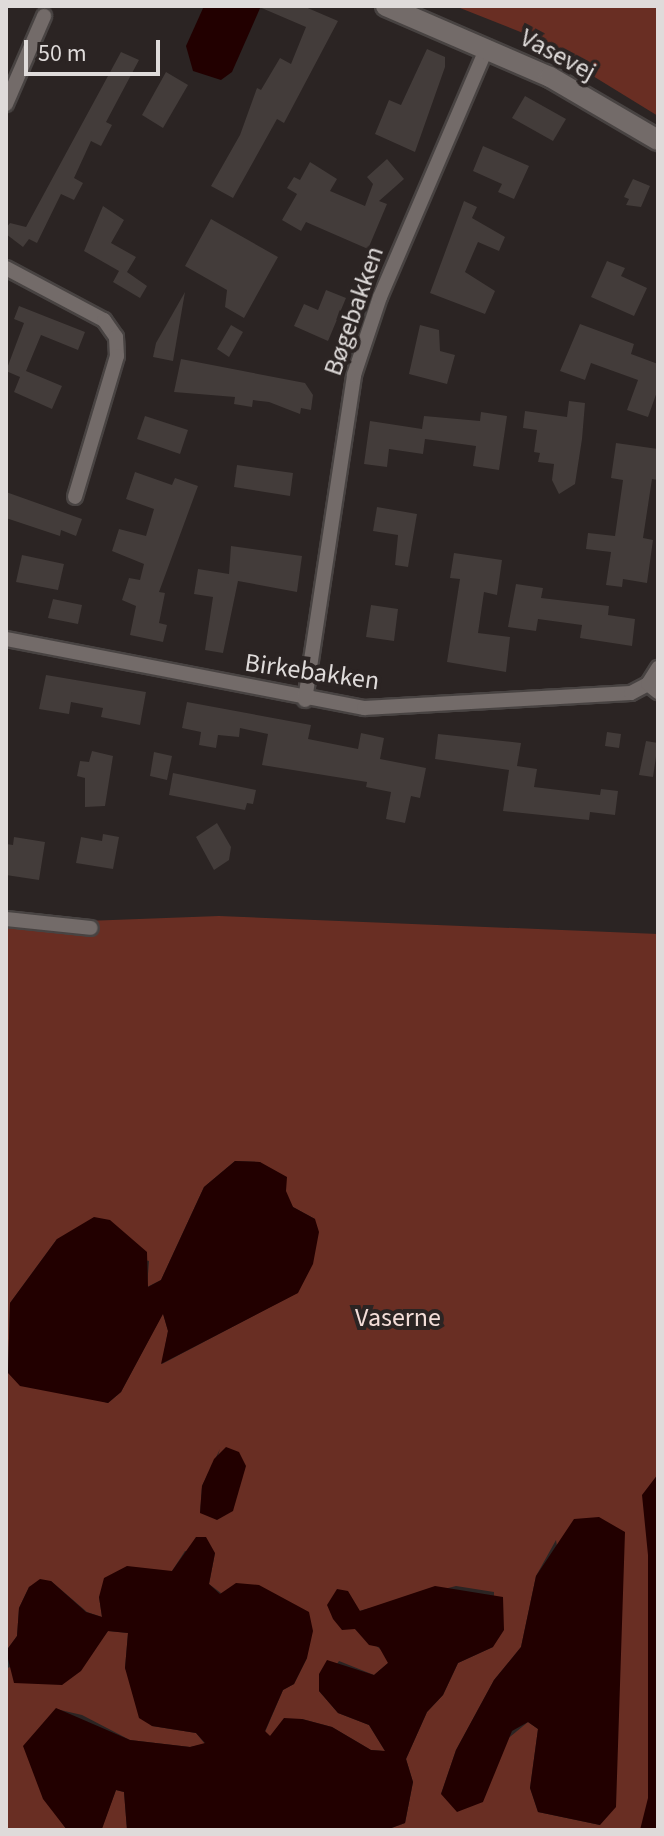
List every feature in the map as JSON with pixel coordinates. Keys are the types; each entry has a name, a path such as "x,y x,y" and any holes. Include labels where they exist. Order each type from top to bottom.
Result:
{"street":[{"name":"Vasevej","path":"386,6 487,47 658,140"},
{"path":"6,104 44,16"},
{"name":"Bøgebakken","path":"305,700 354,375 380,297 487,47"},
{"path":"6,268 104,320 116,337 117,356 75,497"},
{"name":"Birkebakken","path":"6,639 305,700 364,708 631,693 653,688"},
{"path":"653,688 658,668"},
{"path":"6,919 91,928"}],"green space":[{"path":"455,6 658,6 658,116 523,33"},
{"name":"Vaserne","path":"219,916 658,934 658,1830 386,1830 405,1823 413,1782 406,1759 427,1712 443,1695 458,1663 493,1647 494,1592 456,1586 359,1611 355,1629 389,1656 388,1663 374,1675 339,1661 319,1691 338,1713 369,1725 385,1751 371,1750 332,1727 302,1719 270,1736 265,1732 283,1690 294,1684 307,1658 209,1584 215,1553 185,1551 172,1571 99,1597 102,1617 87,1612 51,1581 29,1587 19,1608 17,1636 6,1651 6,924","holes":["235,1161 260,1162 293,1207 315,1219 297,1293 162,1364 168,1331 163,1313 121,1392 108,1403 8,1373 10,1303 57,1239 149,1261 147,1287 161,1280 204,1187","220,1449 200,1513 202,1486","556,1540 600,1825 538,1812 530,1788 538,1729 528,1722 441,1794 456,1750 494,1680 521,1647 536,1576"]},
{"path":"108,1631 128,1633 125,1668 152,1726 196,1733 205,1744 190,1747 130,1740 82,1715 56,1709 59,1819 67,1830 6,1830 6,1660 7,1668 98,1644"},
{"path":"116,1790 124,1792 127,1830 101,1830"}],"shaded area":[{"path":"204,6 261,6 232,72 221,80 193,71 186,46"},
{"path":"235,1161 260,1162 287,1177 286,1191 293,1207 315,1219 319,1232 313,1264 298,1293 161,1364 168,1331 163,1314 121,1392 108,1403 20,1386 8,1373 10,1303 57,1239 94,1217 110,1220 147,1252 148,1287 161,1280 204,1187"},
{"path":"226,1447 239,1452 246,1466 233,1511 217,1520 200,1513 202,1486 214,1459"},
{"path":"658,1474 658,1830 640,1830 648,1798 648,1555 642,1495"},
{"path":"599,1517 625,1532 616,1807 600,1825 538,1812 530,1788 538,1729 528,1722 512,1731 483,1802 457,1812 441,1794 456,1750 494,1680 521,1647 536,1576 574,1519"},
{"path":"196,1537 206,1537 215,1553 209,1584 220,1594 236,1583 259,1585 309,1612 313,1631 307,1658 294,1684 283,1690 265,1731 270,1736 284,1718 302,1719 332,1727 371,1750 385,1751 369,1725 338,1713 319,1691 319,1674 327,1660 374,1675 388,1663 379,1647 369,1645 355,1629 342,1630 333,1619 327,1605 337,1589 348,1591 360,1611 435,1586 503,1597 504,1630 493,1647 458,1663 443,1695 427,1712 406,1759 413,1782 405,1823 386,1830 127,1830 124,1792 116,1790 102,1829 67,1830 43,1799 23,1746 56,1708 130,1740 190,1747 205,1743 196,1733 152,1726 139,1718 125,1668 128,1633 108,1631 81,1671 62,1685 14,1683 6,1651 17,1636 19,1608 29,1587 40,1579 51,1581 86,1612 102,1617 99,1597 104,1578 127,1566 172,1571"}],"building":[{"path":"257,6 303,6 338,21 284,123 277,119 233,198 211,186 240,135 257,88 261,90 280,58 291,64 306,27"},
{"path":"427,49 445,57 445,67 415,152 375,134 389,100 401,105"},
{"path":"121,52 139,60 106,122 112,125 101,146 91,141 74,178 83,183 74,200 61,194 37,243 29,239 23,247 6,234 6,228 10,223 26,227"},
{"path":"166,72 188,85 163,128 142,115"},
{"path":"525,96 566,119 553,141 512,118"},
{"path":"483,146 529,166 514,199 498,192 502,184 473,171"},
{"path":"387,159 404,179 379,201 387,204 368,249 306,222 301,231 282,220 297,194 287,188 294,177 300,180 310,162 337,179 330,191 365,206 373,184 367,177"},
{"path":"633,179 650,186 641,207 626,205 629,199 624,197"},
{"path":"464,201 477,207 472,218 505,237 499,251 478,242 465,272 495,291 485,314 430,293"},
{"path":"103,206 124,220 111,243 136,257 127,272 147,286 140,298 113,282 119,271 84,251"},
{"path":"211,219 278,257 244,318 225,307 227,290 185,266"},
{"path":"607,261 625,268 621,276 647,288 634,316 591,297"},
{"path":"326,290 346,298 328,341 294,326 304,304 318,310"},
{"path":"185,292 173,361 153,357 156,343"},
{"path":"19,306 85,332 78,350 41,335 26,371 62,386 52,409 14,392 20,377 6,371 24,323 14,319"},
{"path":"580,324 634,344 631,354 658,364 658,389 648,417 627,410 638,380 591,363 585,380 560,371"},
{"path":"231,325 243,332 229,357 217,349"},
{"path":"420,325 439,330 440,351 455,355 447,384 409,374"},
{"path":"181,359 305,383 313,395 311,410 301,408 300,414 269,402 253,400 252,407 234,404 235,397 174,392"},
{"path":"569,401 585,403 582,439 575,484 559,494 552,480 554,464 538,462 540,453 534,452 537,430 523,428 525,411 567,417"},
{"path":"481,412 507,416 499,470 473,466 476,446 425,439 423,454 389,449 387,467 364,464 370,421 422,429 424,416 480,421"},
{"path":"145,416 188,430 180,454 137,439"},
{"path":"616,443 658,449 658,480 652,479 643,538 653,540 647,583 623,579 622,587 606,585 611,552 586,549 588,533 615,536 623,480 611,478"},
{"path":"237,465 293,473 290,496 234,487"},
{"path":"135,472 172,485 175,478 198,486 159,592 165,593 159,623 167,625 163,642 130,635 136,606 122,600 129,578 140,580 144,564 112,551 119,529 146,536 154,509 126,499"},
{"path":"6,492 82,519 76,536 61,530 60,536 6,518"},
{"path":"377,507 417,514 408,567 395,565 398,535 373,531"},
{"path":"231,546 302,556 297,592 238,581 223,653 205,650 213,597 194,594 198,569 229,574"},
{"path":"454,553 502,560 497,595 484,592 478,633 510,637 506,672 447,662 460,579 450,578"},
{"path":"22,555 64,564 58,590 16,582"},
{"path":"516,584 543,588 541,598 609,606 608,615 635,619 632,646 580,638 582,625 538,619 536,631 508,627"},
{"path":"53,599 82,605 78,624 48,618"},
{"path":"371,605 398,609 394,641 366,637"},
{"path":"46,675 146,692 140,725 101,717 103,708 71,702 69,714 39,709"},
{"path":"187,702 311,725 308,739 358,749 361,733 384,738 380,759 426,768 420,798 411,796 405,823 386,819 391,792 366,787 367,782 262,765 268,734 240,728 239,737 218,735 216,748 199,745 201,732 182,728"},
{"path":"607,732 621,734 619,748 605,746"},
{"path":"438,734 521,743 517,766 537,769 534,787 600,795 601,789 618,791 615,815 590,812 589,820 503,811 509,770 435,759"},
{"path":"646,741 658,743 653,777 639,775"},
{"path":"92,751 113,756 105,806 85,807 85,778 77,776 80,761 89,762"},
{"path":"154,752 172,756 167,780 150,776"},
{"path":"173,773 256,790 253,804 247,803 245,810 169,795"},
{"path":"217,823 231,847 229,860 214,870 196,837"},
{"path":"103,834 119,837 113,869 76,863 81,837 102,841"},
{"path":"14,837 45,842 39,880 6,875 6,844 13,845"}]}
